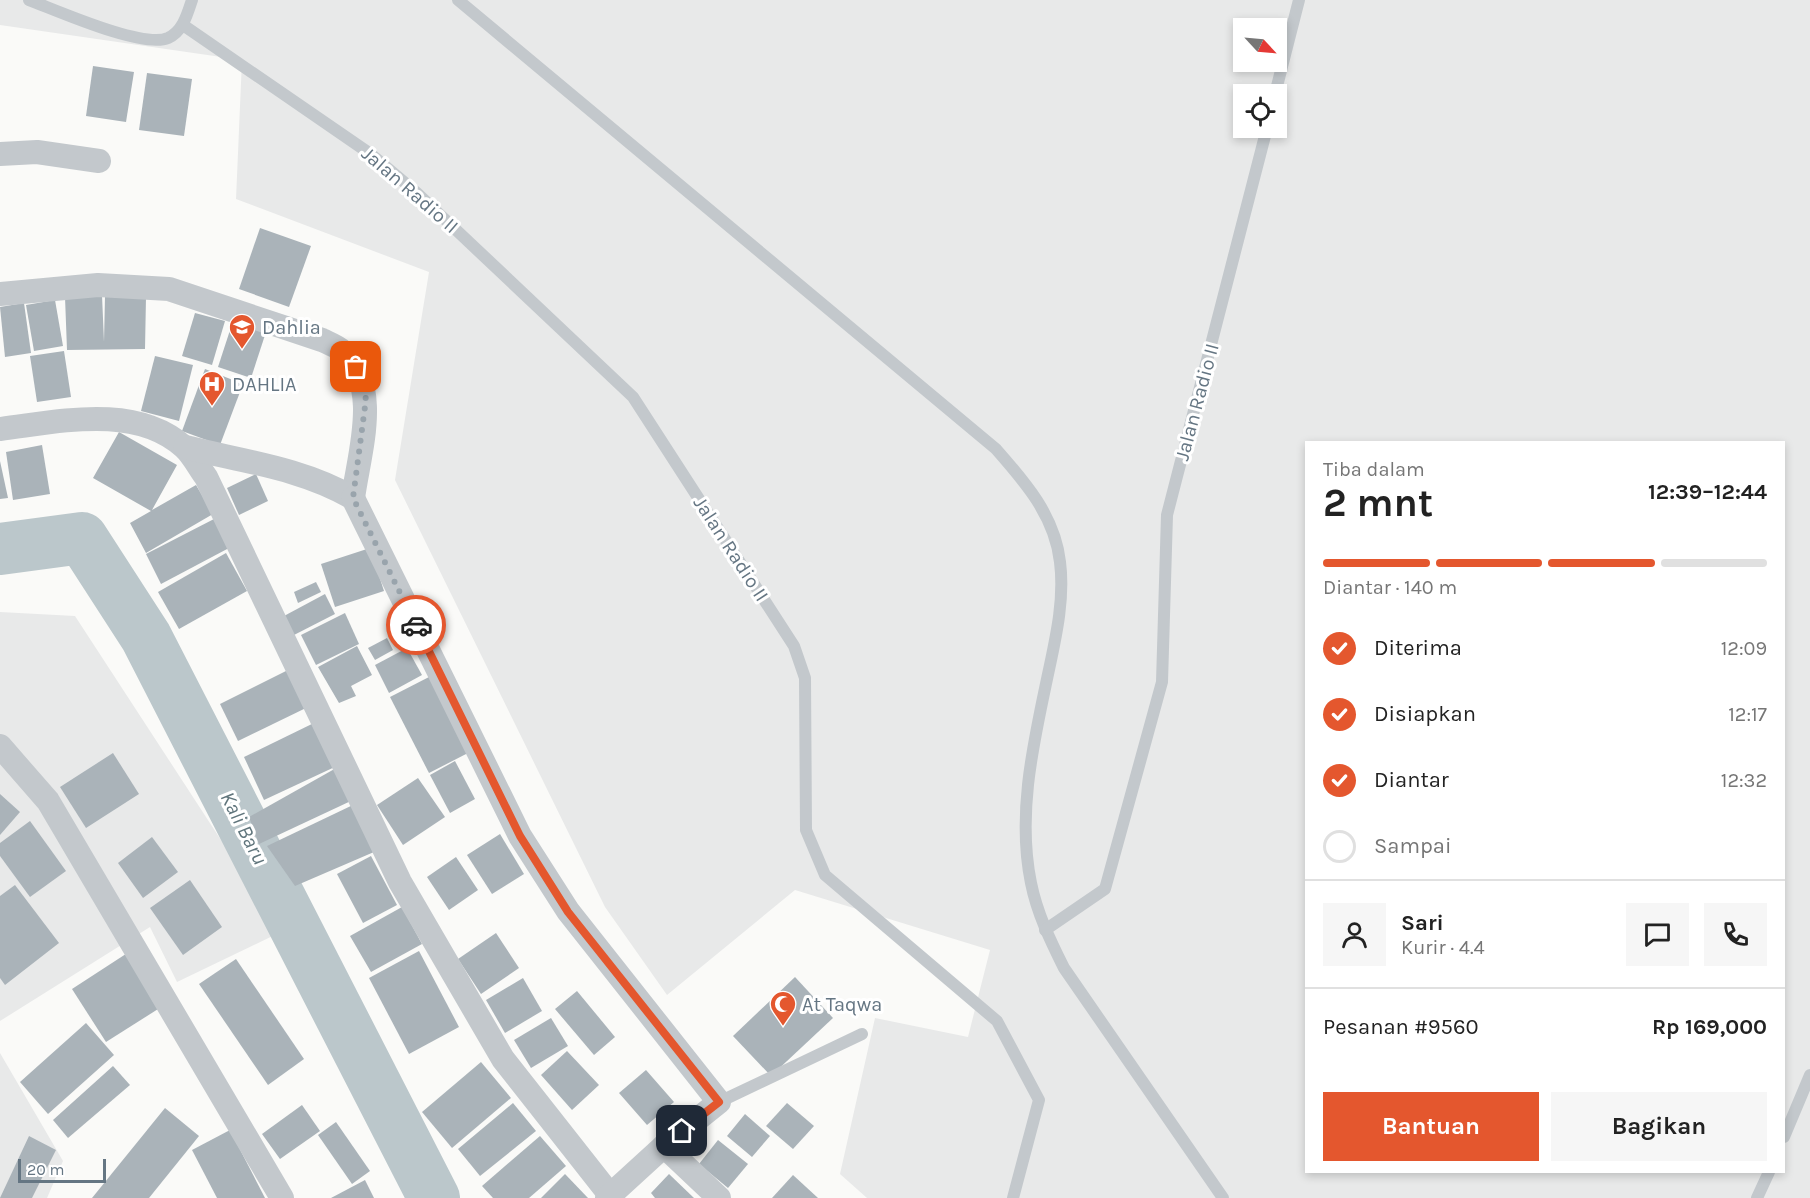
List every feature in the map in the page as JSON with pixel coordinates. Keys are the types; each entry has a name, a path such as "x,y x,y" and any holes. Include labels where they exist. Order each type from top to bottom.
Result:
{"street":[{"path":"0,154 38,152 99,161"},
{"path":"0,294 98,285 169,289 322,340 341,350 356,367 366,399 353,498"},
{"path":"0,429 89,419 128,421 161,432 185,447 305,475 331,485 353,498 520,836 568,912 719,1102 664,1146 608,1197 503,1059 458,985 400,882 206,477 185,447"},
{"path":"0,746 48,801 282,1198"},
{"path":"664,1146 719,1198"}],"lane":[{"path":"29,0 139,40 167,39 183,25 192,0"},
{"path":"458,0 996,449 1029,486 1050,524 1060,561 1062,598 1033,746 1027,792 1026,836 1031,883 1045,930 1064,968 1224,1198"},
{"path":"1278,84 1299,0"},
{"name":"Jalan Radio II","path":"183,25 372,155 426,201 633,397 794,646 805,678 806,830 825,875 997,1021 1039,1100 1013,1198"},
{"name":"Jalan Radio II","path":"1045,930 1105,889 1156,705 1162,682 1167,515 1264,138"},
{"path":"719,1102 862,1034"},
{"path":"1785,1135 1810,1076"},
{"path":"1757,1198 1768,1173"}],"shaded area":[{"path":"0,0 1810,0 1810,1198 867,1198 840,1174 875,1018 968,1037 990,950 795,890 667,995 605,907 395,480 429,272 236,199 242,60 0,25"},
{"path":"0,612 75,616 281,932 177,982 150,927 0,1021"},
{"path":"0,1053 63,1161 47,1198 0,1198"}],"building":[{"path":"93,66 134,72 126,122 86,116"},
{"path":"147,73 192,79 184,136 139,130"},
{"path":"260,228 311,246 289,307 239,289"},
{"path":"102,295 104,342 105,296 146,297 145,349 67,350 65,297"},
{"path":"55,300 63,346 34,351 26,305"},
{"path":"24,303 31,353 5,357 0,307"},
{"path":"195,313 225,321 212,365 182,356"},
{"name":"Dahlia","path":"233,321 266,332 251,378 218,367"},
{"path":"64,351 71,397 37,402 30,356"},
{"path":"155,356 193,365 179,421 141,411"},
{"name":"DAHLIA","path":"205,369 243,384 220,445 182,431"},
{"path":"119,432 177,465 152,510 196,485 213,514 146,553 130,523 151,511 93,478"},
{"path":"42,445 50,494 13,500 6,452"},
{"path":"0,461 8,498 0,499"},
{"path":"256,474 268,501 239,515 227,488"},
{"path":"214,519 229,548 161,584 146,554"},
{"path":"370,548 384,591 335,607 321,564"},
{"path":"226,553 247,591 179,629 158,592"},
{"path":"316,582 321,592 298,603 294,592"},
{"path":"325,594 335,614 294,635 284,616"},
{"path":"345,613 359,644 316,665 301,635"},
{"path":"387,638 393,650 375,660 368,648"},
{"path":"357,646 372,675 351,686 356,696 339,703 318,667"},
{"path":"407,648 422,675 389,693 375,665"},
{"path":"290,669 308,707 238,741 220,704"},
{"path":"429,677 468,753 429,773 390,697"},
{"path":"318,721 339,765 264,800 244,757"},
{"path":"113,753 139,794 86,828 60,787"},
{"path":"455,761 475,799 450,813 430,775"},
{"path":"338,767 353,800 259,844 249,817"},
{"path":"418,778 445,817 403,845 377,805"},
{"path":"0,794 20,812 0,835"},
{"path":"355,804 374,852 295,886 267,846"},
{"path":"30,821 66,871 30,897 0,856 0,843"},
{"path":"500,834 524,874 492,894 467,855"},
{"path":"152,837 178,872 143,898 118,863"},
{"path":"371,856 397,905 363,923 337,874"},
{"path":"456,857 478,890 449,910 427,877"},
{"path":"190,880 222,927 183,955 150,908"},
{"path":"15,885 59,943 5,985 0,978 0,896"},
{"path":"402,907 422,944 371,972 350,936"},
{"path":"496,933 519,968 481,994 458,959"},
{"path":"132,950 166,1004 106,1042 72,989"},
{"path":"419,951 459,1027 409,1054 369,978"},
{"path":"236,959 304,1059 268,1085 199,984"},
{"name":"At Taqwa","path":"795,977 833,1018 771,1076 733,1036"},
{"path":"523,978 542,1011 505,1033 486,1000"},
{"path":"577,991 615,1037 594,1055 555,1009"},
{"path":"551,1018 568,1046 531,1068 514,1040"},
{"path":"86,1023 114,1055 48,1114 20,1082"},
{"path":"567,1051 599,1085 572,1110 541,1075"},
{"path":"481,1062 511,1098 452,1148 422,1112"},
{"path":"113,1066 130,1085 68,1138 53,1120"},
{"path":"646,1070 674,1102 647,1125 619,1093"},
{"path":"513,1103 536,1131 480,1176 458,1149"},
{"path":"787,1103 814,1126 793,1149 766,1126"},
{"path":"302,1105 320,1131 280,1159 262,1134"},
{"path":"165,1108 199,1136 149,1198 92,1198"},
{"path":"745,1114 770,1136 752,1157 727,1136"},
{"path":"336,1122 370,1171 352,1184 318,1135"},
{"path":"230,1130 265,1198 217,1198 192,1150"},
{"path":"29,1136 56,1150 32,1198 0,1198"},
{"path":"540,1136 566,1166 529,1198 493,1198 482,1186"},
{"path":"718,1140 748,1164 728,1188 699,1164"},
{"path":"565,1174 588,1198 541,1198"},
{"path":"669,1174 694,1198 655,1198 651,1193"},
{"path":"793,1175 818,1198 772,1198"},
{"path":"365,1180 374,1198 331,1198"}],"waterway":[{"name":"Kali Baru","path":"0,549 82,538 146,637 434,1198"}],"way so far":[{"path":"356,367 366,399 353,498 416,625"}],"place":[{"name":"Dahlia","path":"242,350"},
{"name":"DAHLIA","path":"212,407"},
{"name":"At Taqwa","path":"783,1027"}],"route":[{"path":"416,625 520,836 568,912 626,982 719,1102 682,1131"}]}
